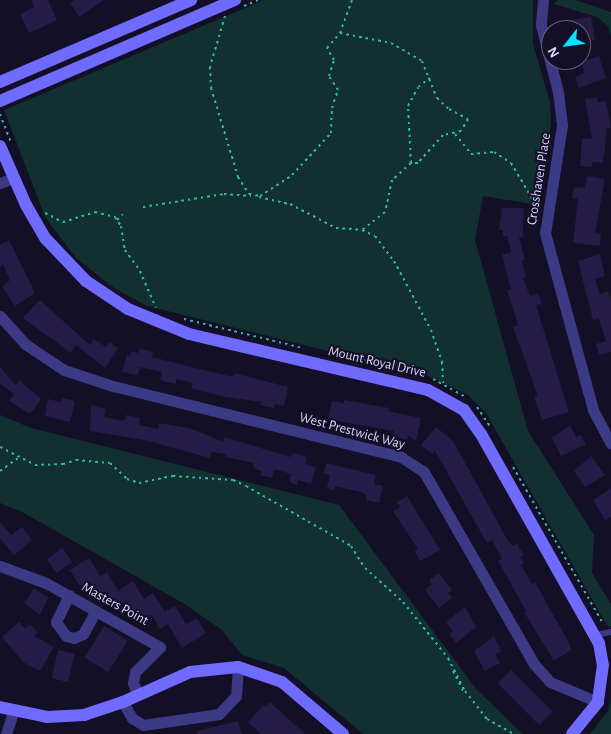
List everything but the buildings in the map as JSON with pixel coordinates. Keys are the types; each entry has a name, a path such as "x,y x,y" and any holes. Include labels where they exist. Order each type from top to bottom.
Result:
{"street":[{"path":"0,82 191,0"},
{"path":"0,100 236,0"},
{"name":"Crosshaven Place","path":"543,0 541,25 558,92 562,125 545,233 550,257 594,410 610,442"},
{"name":"Mount Royal Drive","path":"0,146 13,178 36,223 58,254 101,292 141,316 189,334 428,390 464,410 482,434 596,635 603,665 598,702"},
{"path":"0,183 13,178"},
{"name":"West Prestwick Way","path":"0,316 25,344 64,370 114,386 401,457 424,472 534,664 550,682 598,702"},
{"name":"Masters Point","path":"0,566 29,575 160,647 135,672 133,683 138,695"},
{"path":"68,596 56,622 66,636 74,638 83,634 96,611"},
{"path":"123,702 132,718 144,725 219,714 236,696 238,666"},
{"path":"0,706 66,718 123,702 190,672 238,666 282,682 343,734"},
{"path":"572,734 598,702"},
{"path":"6,734 14,710"}],"lane":[{"path":"596,635 611,632"}],"path":[{"path":"254,197 278,186 331,133 333,103 338,90 329,76 334,60 327,48 340,32 352,0"},
{"path":"225,14 210,68 211,88 238,177 245,190 254,197"},
{"path":"340,32 358,34 397,46 422,62 440,101 468,118 465,127 455,134"},
{"path":"412,163 408,106 418,87 430,78"},
{"path":"0,114 14,149"},
{"path":"362,230 377,221 385,212 392,180 412,163 418,163 428,148 447,132 455,134 472,154 494,152 511,163 533,200 549,204"},
{"path":"143,208 224,194 254,197 290,204 336,228 362,230 374,236 394,261 431,330 444,368 443,383 432,379"},
{"path":"42,210 59,221 75,220 102,212 117,220 125,250 140,271 153,304 161,312"},
{"path":"117,220 123,214"},
{"path":"175,317 305,349"},
{"path":"323,353 357,356 376,365"},
{"path":"0,446 18,458 47,466 76,460 110,463 127,478 140,483 173,476 233,480 246,486 351,546 365,568 403,602 448,658 467,694 493,725 514,734"},
{"path":"0,471 18,458"}],"green space":[{"path":"264,0 533,0 533,44 550,102 551,124 538,205 483,196 475,240 528,431 594,535 592,573 611,604 611,626 608,627 486,413 468,395 426,375 374,363 358,354 336,353 147,306 114,288 76,258 45,217 4,110"},
{"path":"557,0 575,0 611,12 611,37 608,26 597,17 554,4"},
{"path":"0,415 31,428 339,505 477,690 523,734 363,734 284,668 242,655 222,630 183,603 22,512 0,503"},
{"path":"611,699 611,734 590,734 608,711"}]}
